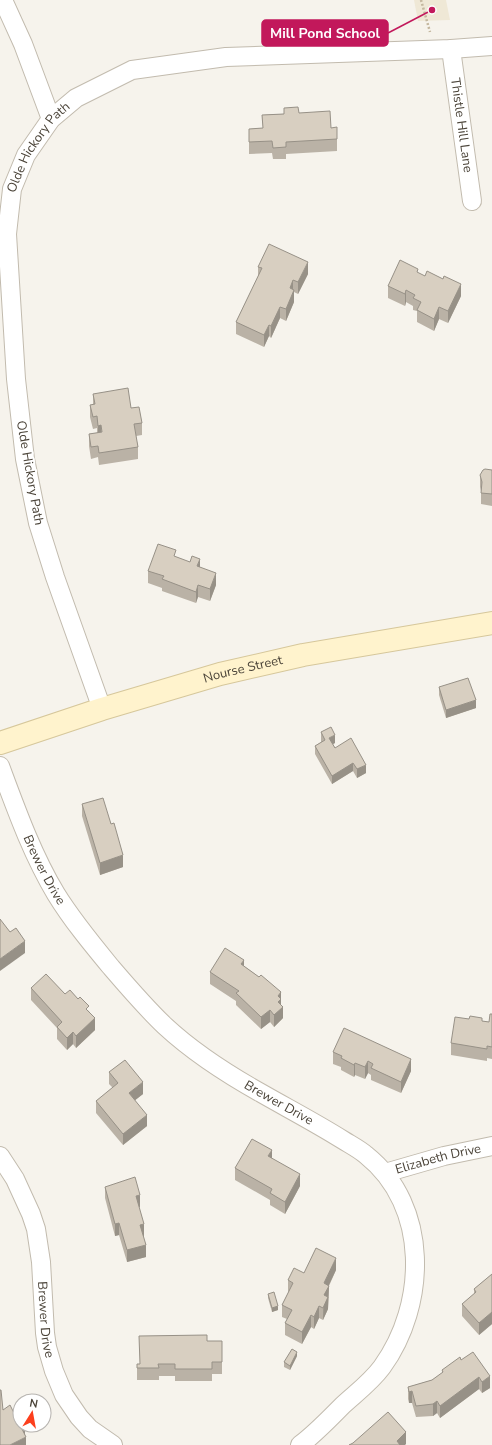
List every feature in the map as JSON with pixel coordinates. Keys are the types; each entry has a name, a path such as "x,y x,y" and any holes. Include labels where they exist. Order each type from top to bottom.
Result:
{"main road":[{"name":"Nourse Street","path":"0,743 183,684 248,667 333,650 492,623"}],"street":[{"path":"3,0 23,44 51,119"},
{"name":"Olde Hickory Path","path":"102,709 55,577 38,523 8,382 6,234 12,189 26,155 51,119 76,98 132,70 226,57 492,46"},
{"name":"Thistle Hill Lane","path":"443,49 472,201"},
{"name":"Brewer Drive","path":"0,766 28,838 56,893 91,943 147,1008 188,1045 217,1066 262,1094 319,1124 366,1154 385,1173 405,1208 411,1227 414,1245 415,1282 409,1310 399,1340 382,1368 325,1424 300,1445"},
{"name":"Elizabeth Drive","path":"385,1173 444,1156 492,1146"},
{"name":"Brewer Drive","path":"0,1156 15,1179 31,1214 36,1230 42,1275 45,1333 54,1372 64,1395 78,1417 90,1429 113,1445"}],"path":[{"path":"421,0 443,49"}],"shaded area":[{"path":"414,0 446,0 450,20 418,21"}],"building":[{"path":"298,107 299,113 330,111 331,128 337,127 337,139 286,142 286,147 273,148 272,141 249,142 249,129 263,128 262,115 284,114 284,108"},
{"path":"269,244 308,262 298,282 293,280 290,288 294,290 286,309 280,307 271,326 269,325 264,335 236,322 262,268 258,267"},
{"path":"400,260 418,269 417,272 425,276 427,271 443,279 444,276 461,284 448,311 439,307 434,319 417,310 421,302 413,298 415,295 406,290 405,294 388,286"},
{"path":"128,388 131,408 139,407 142,423 134,424 138,447 99,453 98,446 91,447 89,434 102,432 101,425 98,426 97,416 93,417 90,405 95,404 93,394"},
{"path":"485,469 492,470 492,494 481,493 482,482 480,475"},
{"path":"158,544 176,550 174,556 190,562 192,556 200,559 197,566 216,573 210,589 198,585 196,592 162,579 164,576 148,571"},
{"path":"468,678 476,700 446,710 439,687"},
{"path":"331,727 335,735 329,738 335,748 351,738 366,765 357,769 353,763 332,776 315,746 325,740 321,732"},
{"path":"103,798 111,824 114,823 123,855 100,863 82,804"},
{"path":"0,919 10,932 16,928 25,941 0,959"},
{"path":"225,948 244,960 241,964 259,977 261,975 281,992 278,996 281,999 278,1002 283,1007 274,1015 270,1010 261,1017 236,993 239,991 210,972"},
{"path":"46,974 65,994 70,990 78,999 80,997 89,1006 86,1009 95,1018 76,1036 73,1032 67,1038 57,1027 62,1022 31,988"},
{"path":"490,1014 492,1014 492,1047 487,1046 487,1049 451,1043 455,1017 469,1019 470,1016 482,1018 482,1021 489,1022"},
{"path":"344,1028 411,1059 401,1082 371,1068 373,1064 368,1061 365,1067 355,1063 354,1065 341,1058 342,1056 333,1052"},
{"path":"125,1060 143,1082 129,1093 147,1115 123,1134 96,1101 118,1083 109,1072"},
{"path":"252,1139 272,1150 268,1156 300,1174 285,1202 270,1193 272,1189 235,1168"},
{"path":"135,1177 140,1195 136,1196 144,1224 140,1225 146,1245 127,1250 119,1223 115,1224 105,1187"},
{"path":"316,1248 336,1258 324,1283 329,1286 324,1295 328,1297 323,1308 319,1306 314,1317 311,1315 302,1332 285,1323 292,1310 282,1305 293,1283 288,1280 294,1268 304,1273"},
{"path":"492,1274 492,1312 479,1323 462,1304 476,1292 474,1289"},
{"path":"274,1292 278,1306 272,1308 268,1294"},
{"path":"207,1335 207,1341 222,1341 222,1362 212,1362 212,1369 175,1369 175,1364 158,1364 159,1368 137,1368 137,1364 140,1364 139,1336"},
{"path":"292,1349 297,1352 290,1366 284,1362"},
{"path":"473,1352 490,1376 482,1382 479,1377 440,1406 437,1401 433,1404 416,1406 412,1391 409,1392 408,1387 432,1380 443,1372 442,1370 460,1357 461,1360"},
{"path":"1,1390 3,1410 10,1405 12,1409 12,1433 24,1433 26,1437 10,1445 0,1445"},
{"path":"388,1412 406,1432 397,1441 400,1445 349,1445 353,1443"}],"place":[{"name":"Mill Pond School","path":"432,10"}]}
